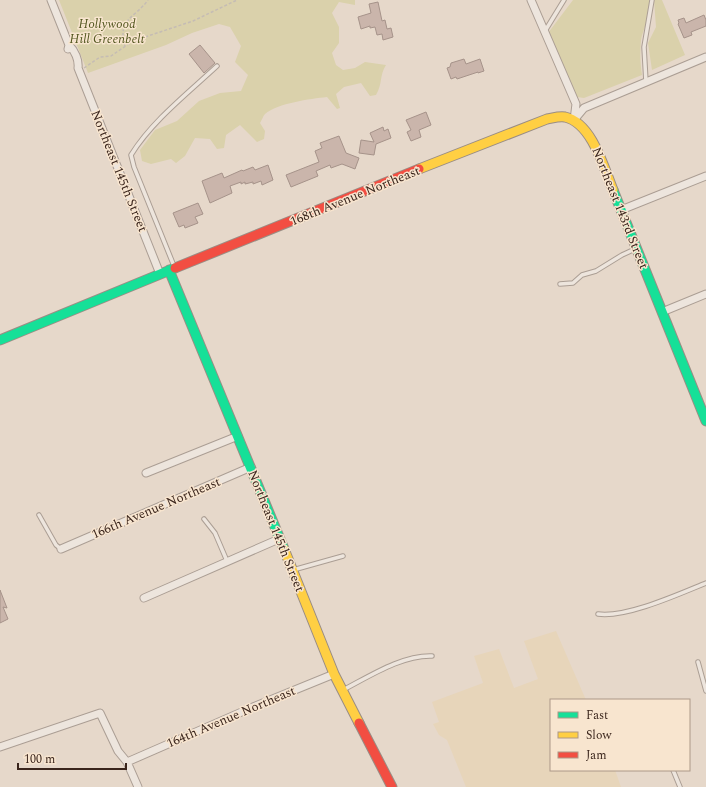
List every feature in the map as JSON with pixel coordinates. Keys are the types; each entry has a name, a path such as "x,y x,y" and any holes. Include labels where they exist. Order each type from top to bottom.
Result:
{"street":[{"name":"Northeast 145th Street","path":"51,0 69,45 68,50 74,65 79,70 168,271 251,467 334,674 392,787"},
{"path":"531,0 576,104 574,120"},
{"path":"574,120 584,108 706,57"},
{"name":"168th Avenue Northeast","path":"0,340 548,119 563,117 574,120"},
{"name":"Northeast 143rd Street","path":"574,120 583,127 593,142 704,412 706,421"},
{"path":"620,210 706,176"},
{"path":"662,312 706,294"},
{"path":"146,473 238,436"},
{"name":"166th Avenue Northeast","path":"61,549 251,467"},
{"path":"144,598 279,538"},
{"name":"164th Avenue Northeast","path":"127,762 252,707 334,674"},
{"path":"0,747 100,713 118,751 127,762 138,787"}],"lane":[{"path":"545,32 564,0"},
{"path":"646,82 644,47 652,0"},
{"path":"168,271 131,155 138,143 158,121 217,66"},
{"path":"560,284 573,283 582,275 596,271 622,255 636,249"},
{"path":"39,515 56,545 61,549"},
{"path":"204,519 215,533 227,561"},
{"path":"292,571 343,556"},
{"path":"598,614 606,616 619,614 668,599 706,584"},
{"path":"342,690 384,668 424,656 432,656"},
{"path":"698,662 706,691"},
{"path":"673,771 680,787"}],"path":[{"path":"125,46 122,36 124,26 148,0"},
{"path":"79,70 100,57 110,56 133,41 193,21 237,0"}],"shaded area":[{"path":"556,631 586,699 550,699 550,771 615,771 621,787 466,787 447,740 439,735 433,724 439,722 432,702 483,683 474,656 499,649 514,688 538,679 524,641"}],"green space":[{"name":"Hollywood Hill Greenbelt","path":"59,0 355,0 355,5 339,2 332,13 339,27 339,43 332,53 336,65 343,70 355,68 365,62 386,65 382,73 380,87 376,95 370,96 361,83 344,87 336,94 340,108 337,109 327,97 286,104 265,114 260,123 265,131 264,139 257,142 240,125 226,135 224,148 217,149 210,139 195,138 185,156 176,163 171,159 151,164 142,161 140,150 155,130 177,121 199,101 220,93 241,91 248,75 235,62 241,46 230,27 219,24 88,73"},
{"path":"573,0 649,0 649,15 641,40 640,58 642,75 584,98 577,97 548,33"},
{"path":"654,0 662,0 685,55 652,70 648,43 656,27"}],"building":[{"path":"378,2 382,21 385,20 387,29 391,28 393,37 383,40 382,34 377,35 375,27 370,28 370,26 361,29 358,17 371,13 369,4"},
{"path":"704,15 706,26 691,32 692,35 684,38 678,24 678,20 684,18 686,23"},
{"path":"200,45 215,63 204,73 189,54"},
{"path":"464,59 466,64 480,59 484,71 457,79 456,77 451,79 447,68 450,67 451,63"},
{"path":"426,112 431,125 419,130 421,137 411,141 407,132 411,130 406,120"},
{"path":"383,127 384,131 388,129 391,138 376,144 374,155 359,153 361,140 374,142 370,133"},
{"path":"339,136 346,153 359,158 355,169 342,164 331,168 330,165 316,171 318,176 291,187 286,175 319,162 315,151 322,148 320,143"},
{"path":"268,165 273,180 262,185 261,181 253,184 253,182 245,184 245,182 241,184 241,182 230,186 232,193 210,203 202,181 222,173 224,178 242,170 243,171 253,167 255,170"},
{"path":"198,203 203,214 195,217 198,223 185,228 184,225 179,227 173,213"},
{"path":"0,590 7,608 3,607 8,619 0,623"}],"traffic: fast":[{"path":"613,190 706,421"},
{"path":"0,340 175,268"},
{"path":"169,270 284,549"}],"traffic: slow":[{"path":"419,169 547,119 565,117 574,121 583,128 590,137 601,159 613,190"},
{"path":"284,549 334,674 359,723"}],"traffic: jam":[{"path":"175,268 419,169"},
{"path":"359,723 392,787"}]}
